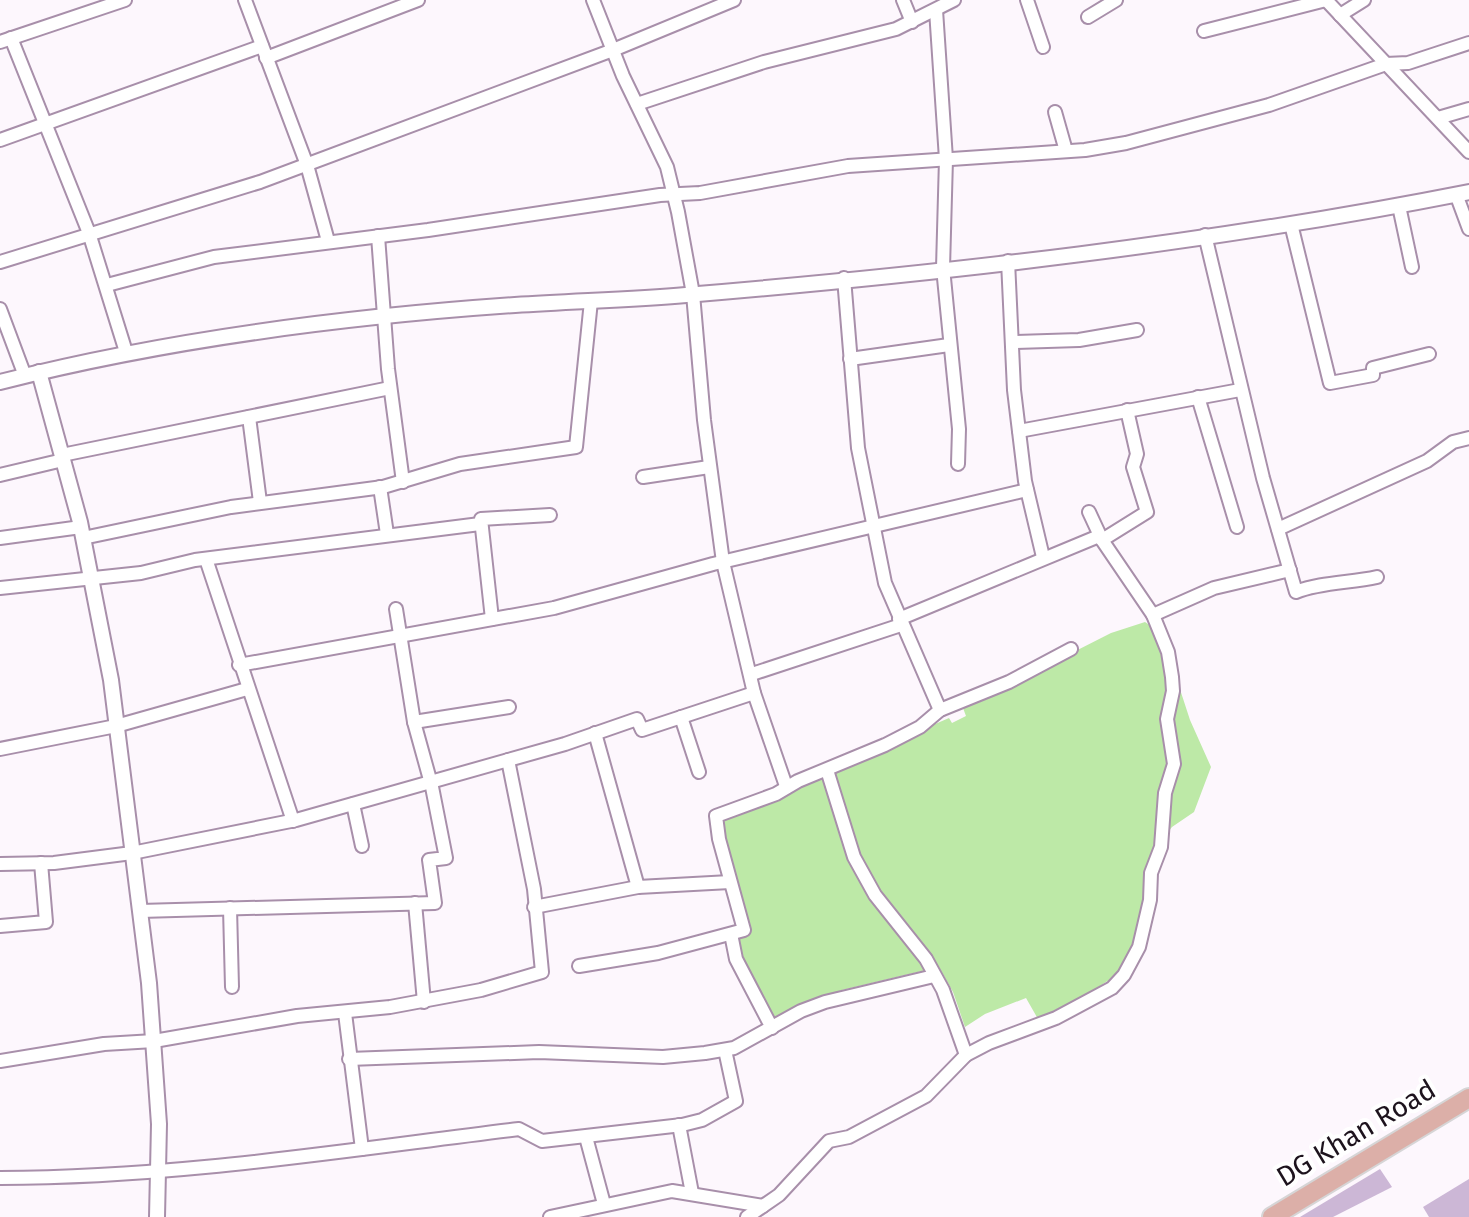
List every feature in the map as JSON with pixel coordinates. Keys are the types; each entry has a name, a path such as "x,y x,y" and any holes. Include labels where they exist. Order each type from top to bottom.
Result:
{"main road":[{"name":"DG Khan Road","path":"1272,1217 1469,1098"}],"street":[{"path":"125,0 94,5 6,40 47,124 89,233 126,352"},
{"path":"245,0 307,165 328,241"},
{"path":"0,140 418,0"},
{"path":"593,0 667,167 693,294 709,467 734,620 752,674 754,693 786,786"},
{"path":"0,262 307,165 613,50 734,0"},
{"path":"903,0 912,22"},
{"path":"637,104 764,62 860,39 912,22 954,0"},
{"path":"1027,0 1043,47"},
{"path":"1088,17 1116,0"},
{"path":"1204,31 1326,0 1469,152"},
{"path":"1340,15 1364,0"},
{"path":"936,10 946,159 943,268 959,429 958,464"},
{"path":"107,285 214,257 660,195 672,196 848,166 1066,151 1171,133 1269,105 1386,64 1408,63 1469,43"},
{"path":"1438,118 1469,109"},
{"path":"1055,112 1066,151"},
{"path":"0,382 126,352 283,327 693,294 1008,261 1291,224 1463,193 1469,229"},
{"path":"1399,206 1412,267"},
{"path":"1291,224 1330,383 1373,375 1373,368 1429,354"},
{"path":"1205,235 1240,390 1296,592 1313,585 1339,586 1377,577"},
{"path":"378,236 390,388 403,482"},
{"path":"1008,261 1014,390 1027,490 1043,557"},
{"path":"844,278 858,448 885,583 940,710"},
{"path":"0,538 82,533 260,502 380,487 460,464 576,447 591,301"},
{"path":"0,309 32,374 63,457 91,578 116,726 154,1041 157,1217"},
{"path":"1014,342 1079,340 1137,330"},
{"path":"850,359 949,345"},
{"path":"0,475 63,457 390,388"},
{"path":"1019,431 1240,390"},
{"path":"1198,397 1237,527"},
{"path":"752,674 900,622 1043,557 1101,538 1147,512 1133,467 1137,454 1127,410"},
{"path":"249,417 260,502"},
{"path":"1278,529 1427,461 1453,442 1469,438"},
{"path":"643,477 709,467"},
{"path":"380,487 387,534"},
{"path":"239,665 554,608 723,562 1027,490"},
{"path":"747,1217 779,1195 829,1141 849,1137 926,1096 966,1055 1056,1018 1112,988 1124,975 1139,947 1150,900 1151,873 1161,847 1165,793 1174,764 1167,719 1173,691 1168,652 1153,615 1101,538 1089,512"},
{"path":"492,619 481,519 550,515"},
{"path":"0,588 141,573 206,559 480,524"},
{"path":"206,559 293,821"},
{"path":"1153,615 1214,588 1290,570"},
{"path":"140,911 435,903 429,860 446,858 431,782 414,722 396,609"},
{"path":"579,966 658,953 744,930 715,817 776,794 786,786 920,727 940,710 1009,682 1071,649"},
{"path":"0,749 116,726 247,689"},
{"path":"0,864 41,863 132,853 293,821 508,760 637,719 642,730 754,693"},
{"path":"414,722 509,707"},
{"path":"681,717 699,772"},
{"path":"595,733 638,887"},
{"path":"0,1061 104,1044 154,1041 297,1016 424,1002 542,972 508,760"},
{"path":"827,770 854,857 875,895 926,959 943,990 966,1055"},
{"path":"353,804 362,846"},
{"path":"0,926 46,922 41,863"},
{"path":"534,907 638,887 730,882"},
{"path":"415,903 424,1002"},
{"path":"230,908 232,987"},
{"path":"731,934 736,959 772,1028"},
{"path":"349,1059 539,1052 663,1057 725,1050 825,1002 934,976"},
{"path":"345,1013 362,1149"},
{"path":"0,1178 158,1170 519,1129 542,1141 679,1125 702,1120 736,1101 725,1050"},
{"path":"679,1125 692,1193"},
{"path":"586,1137 604,1204"},
{"path":"550,1217 672,1191 763,1206"}],"green space":[{"path":"1145,622 1151,626 1175,674 1190,720 1211,767 1194,812 1172,827 1154,850 1147,902 1129,960 1120,973 1038,1019 1026,998 985,1014 965,1027 953,992 939,967 842,990 774,1017 741,962 738,938 751,933 718,818 949,718 952,723 966,716 963,708 1111,633"}],"building":[{"path":"1380,1169 1392,1187 1333,1217 1300,1217"},
{"path":"1469,1179 1469,1217 1429,1217 1423,1207"}]}
